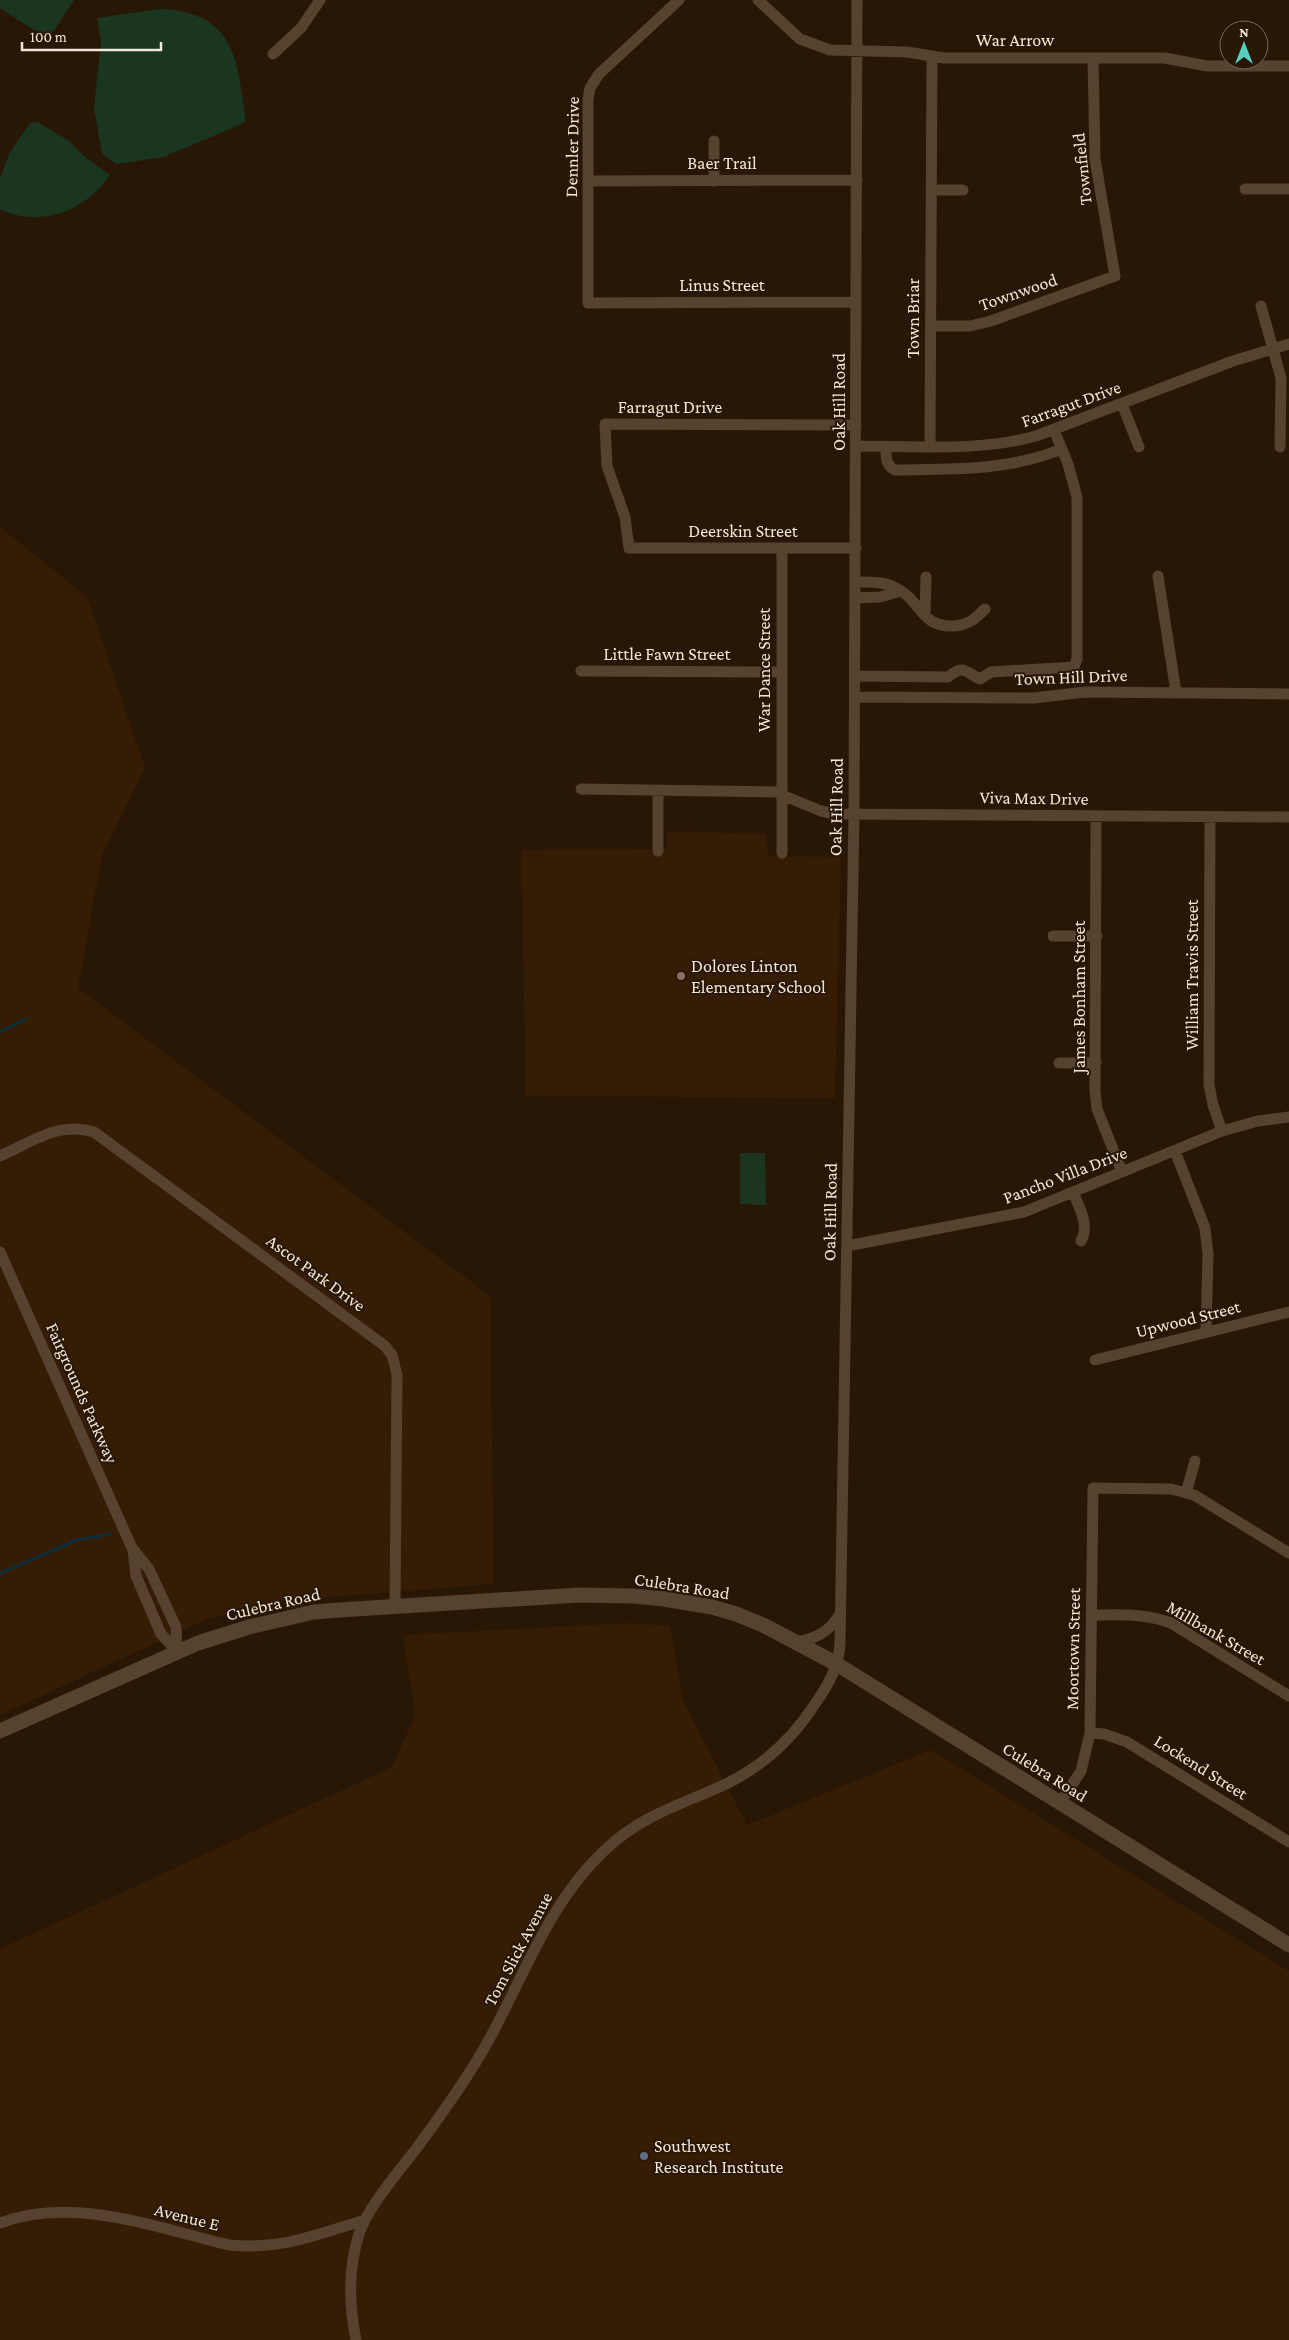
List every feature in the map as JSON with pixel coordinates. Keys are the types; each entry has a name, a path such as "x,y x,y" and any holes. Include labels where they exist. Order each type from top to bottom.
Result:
{"main road":[{"name":"Culebra Road","path":"0,1731 178,1651 233,1631 314,1612 579,1595 633,1596 688,1602 725,1611 763,1625 838,1665 1289,1945"}],"street":[{"path":"274,54 301,28 320,0"},
{"name":"Dennler Drive","path":"588,302 588,100 590,88 599,74 680,0"},
{"name":"War Arrow","path":"758,0 800,39 830,50 907,52 932,56 1172,59 1207,66 1289,66"},
{"name":"Oak Hill Road","path":"838,1665 840,1643 854,814 857,0"},
{"name":"Town Briar","path":"930,446 932,56"},
{"name":"Townfield","path":"1093,58 1095,159 1115,276"},
{"path":"714,141 714,181"},
{"name":"Baer Trail","path":"588,181 857,180"},
{"path":"1245,189 1289,189"},
{"path":"931,190 963,190"},
{"name":"Townwood","path":"931,326 970,326 991,322 1115,276"},
{"name":"Linus Street","path":"588,302 856,302"},
{"path":"1261,306 1281,378 1280,447"},
{"name":"Farragut Drive","path":"856,446 978,446 1013,442 1054,430 1233,361 1289,344"},
{"path":"1122,404 1139,447"},
{"name":"Farragut Drive","path":"630,548 625,517 607,466 605,424 856,425"},
{"path":"855,676 948,677 956,670 963,669 980,679 991,672 1074,667 1077,659 1077,497 1054,430"},
{"path":"886,446 886,460 889,467 895,470 984,468 1043,457 1062,449"},
{"name":"Deerskin Street","path":"630,548 856,548"},
{"name":"War Dance Street","path":"782,549 782,853"},
{"path":"1158,576 1176,692"},
{"path":"925,615 926,577"},
{"path":"855,582 893,586 914,601 932,623 940,626 958,626 971,622 985,609"},
{"path":"855,598 880,597 901,591"},
{"name":"Little Fawn Street","path":"582,671 782,672"},
{"name":"Town Hill Drive","path":"855,697 1034,698 1085,692 1289,694"},
{"name":"Viva Max Drive","path":"581,790 782,793 821,811 854,814 1289,818"},
{"path":"658,790 658,851"},
{"name":"James Bonham Street","path":"1096,816 1097,1109 1122,1172"},
{"name":"William Travis Street","path":"1210,817 1209,1085 1213,1105 1222,1131"},
{"path":"1053,936 1097,936"},
{"path":"1059,1063 1096,1063"},
{"name":"Pancho Villa Drive","path":"847,1246 1015,1215 1222,1131 1258,1121 1289,1117"},
{"name":"Ascot Park Drive","path":"0,1156 65,1128 80,1128 94,1132 385,1346 395,1362 397,1375 395,1607"},
{"path":"1175,1151 1205,1228 1208,1254 1206,1332"},
{"path":"1073,1192 1084,1220 1084,1232 1081,1241"},
{"name":"Fairgrounds Parkway","path":"0,1252 132,1548 149,1569 176,1627 178,1651"},
{"name":"Upwood Street","path":"1095,1360 1289,1312"},
{"path":"1195,1461 1186,1492 1202,1499 1289,1553"},
{"name":"Moortown Street","path":"1060,1803 1081,1771 1090,1733 1093,1488 1171,1489 1186,1492"},
{"name":"Fairgrounds Parkway","path":"132,1548 136,1576 161,1634 178,1651"},
{"path":"796,1642 813,1638 823,1633 830,1628 840,1614"},
{"name":"Millbank Street","path":"1091,1615 1141,1615 1171,1623 1289,1696"},
{"name":"Tom Slick Avenue","path":"356,2340 352,2322 350,2287 358,2239 365,2220 462,2087 490,2038 560,1903 580,1874 612,1843 650,1816 726,1784 776,1752 812,1710 838,1665"},
{"name":"Lockend Street","path":"1090,1733 1104,1734 1127,1742 1289,1842"},
{"name":"Avenue E","path":"0,2223 25,2215 70,2212 122,2219 229,2245 256,2247 301,2241 365,2220"}],"shaded area":[{"path":"0,527 87,597 145,768 102,855 78,988 490,1296 494,1584 278,1601 210,1618 0,1715"},
{"name":"Dolores Linton Elementary School","path":"667,831 766,834 769,856 841,857 835,1098 526,1096 521,850 667,849"},
{"name":"Southwest Research Institute","path":"628,1623 670,1626 682,1699 747,1825 931,1750 1289,1971 1289,2340 0,2340 0,1949 392,1767 415,1715 403,1635"}],"green space":[{"path":"0,0 74,0 48,39 0,8"},
{"path":"159,9 184,12 204,19 218,29 228,43 235,59 246,122 164,157 116,164 102,154 94,108 101,42 97,18"},
{"path":"38,122 69,141 84,156 110,175 89,198 61,213 31,217 15,215 0,209 0,178 10,152 30,123"},
{"path":"740,1153 765,1153 766,1205 740,1204"}],"waterway":[{"path":"0,1032 26,1019"},
{"path":"0,1573 77,1540 111,1534"}],"place":[{"name":"Dolores Linton Elementary School","path":"681,976"},
{"name":"Southwest Research Institute","path":"644,2156"}]}
